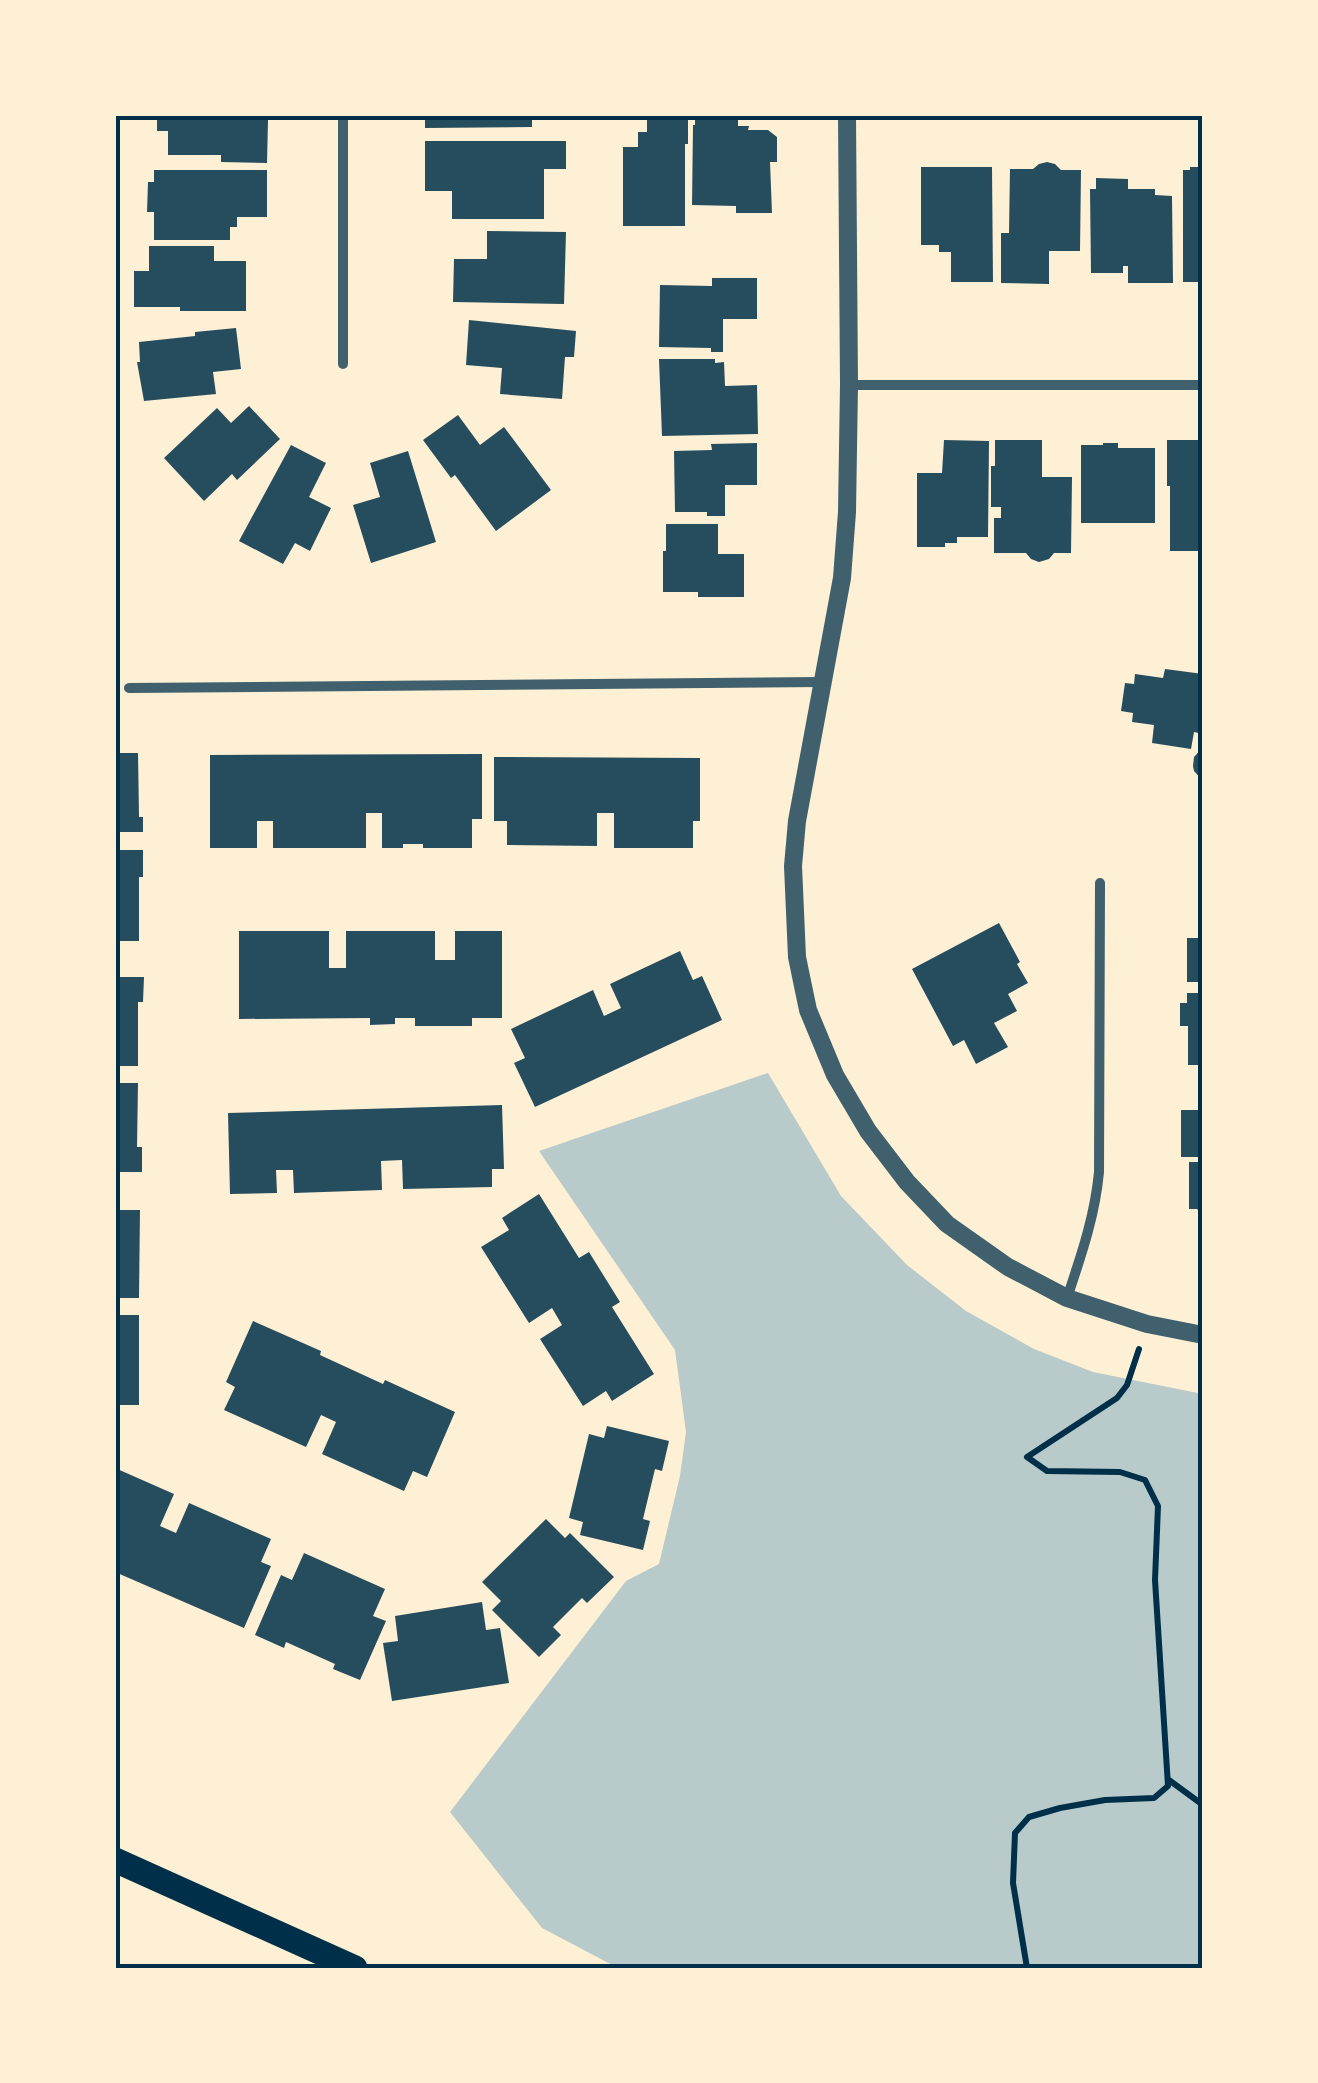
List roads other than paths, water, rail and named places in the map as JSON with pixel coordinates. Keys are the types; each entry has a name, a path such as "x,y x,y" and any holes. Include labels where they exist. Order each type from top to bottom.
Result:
{"main road":[{"path":"115,1860 355,1968"}],"street":[{"path":"343,115 343,364"},
{"path":"847,115 847,512 842,578 797,821 793,866 796,957 808,1010 836,1075 860,1117 907,1182 948,1224 1008,1267 1067,1298 1147,1324 1203,1335"},
{"path":"849,386 1203,385"},
{"path":"129,688 822,682"},
{"path":"1067,1298 1091,1226 1099,1172 1100,883"}]}
